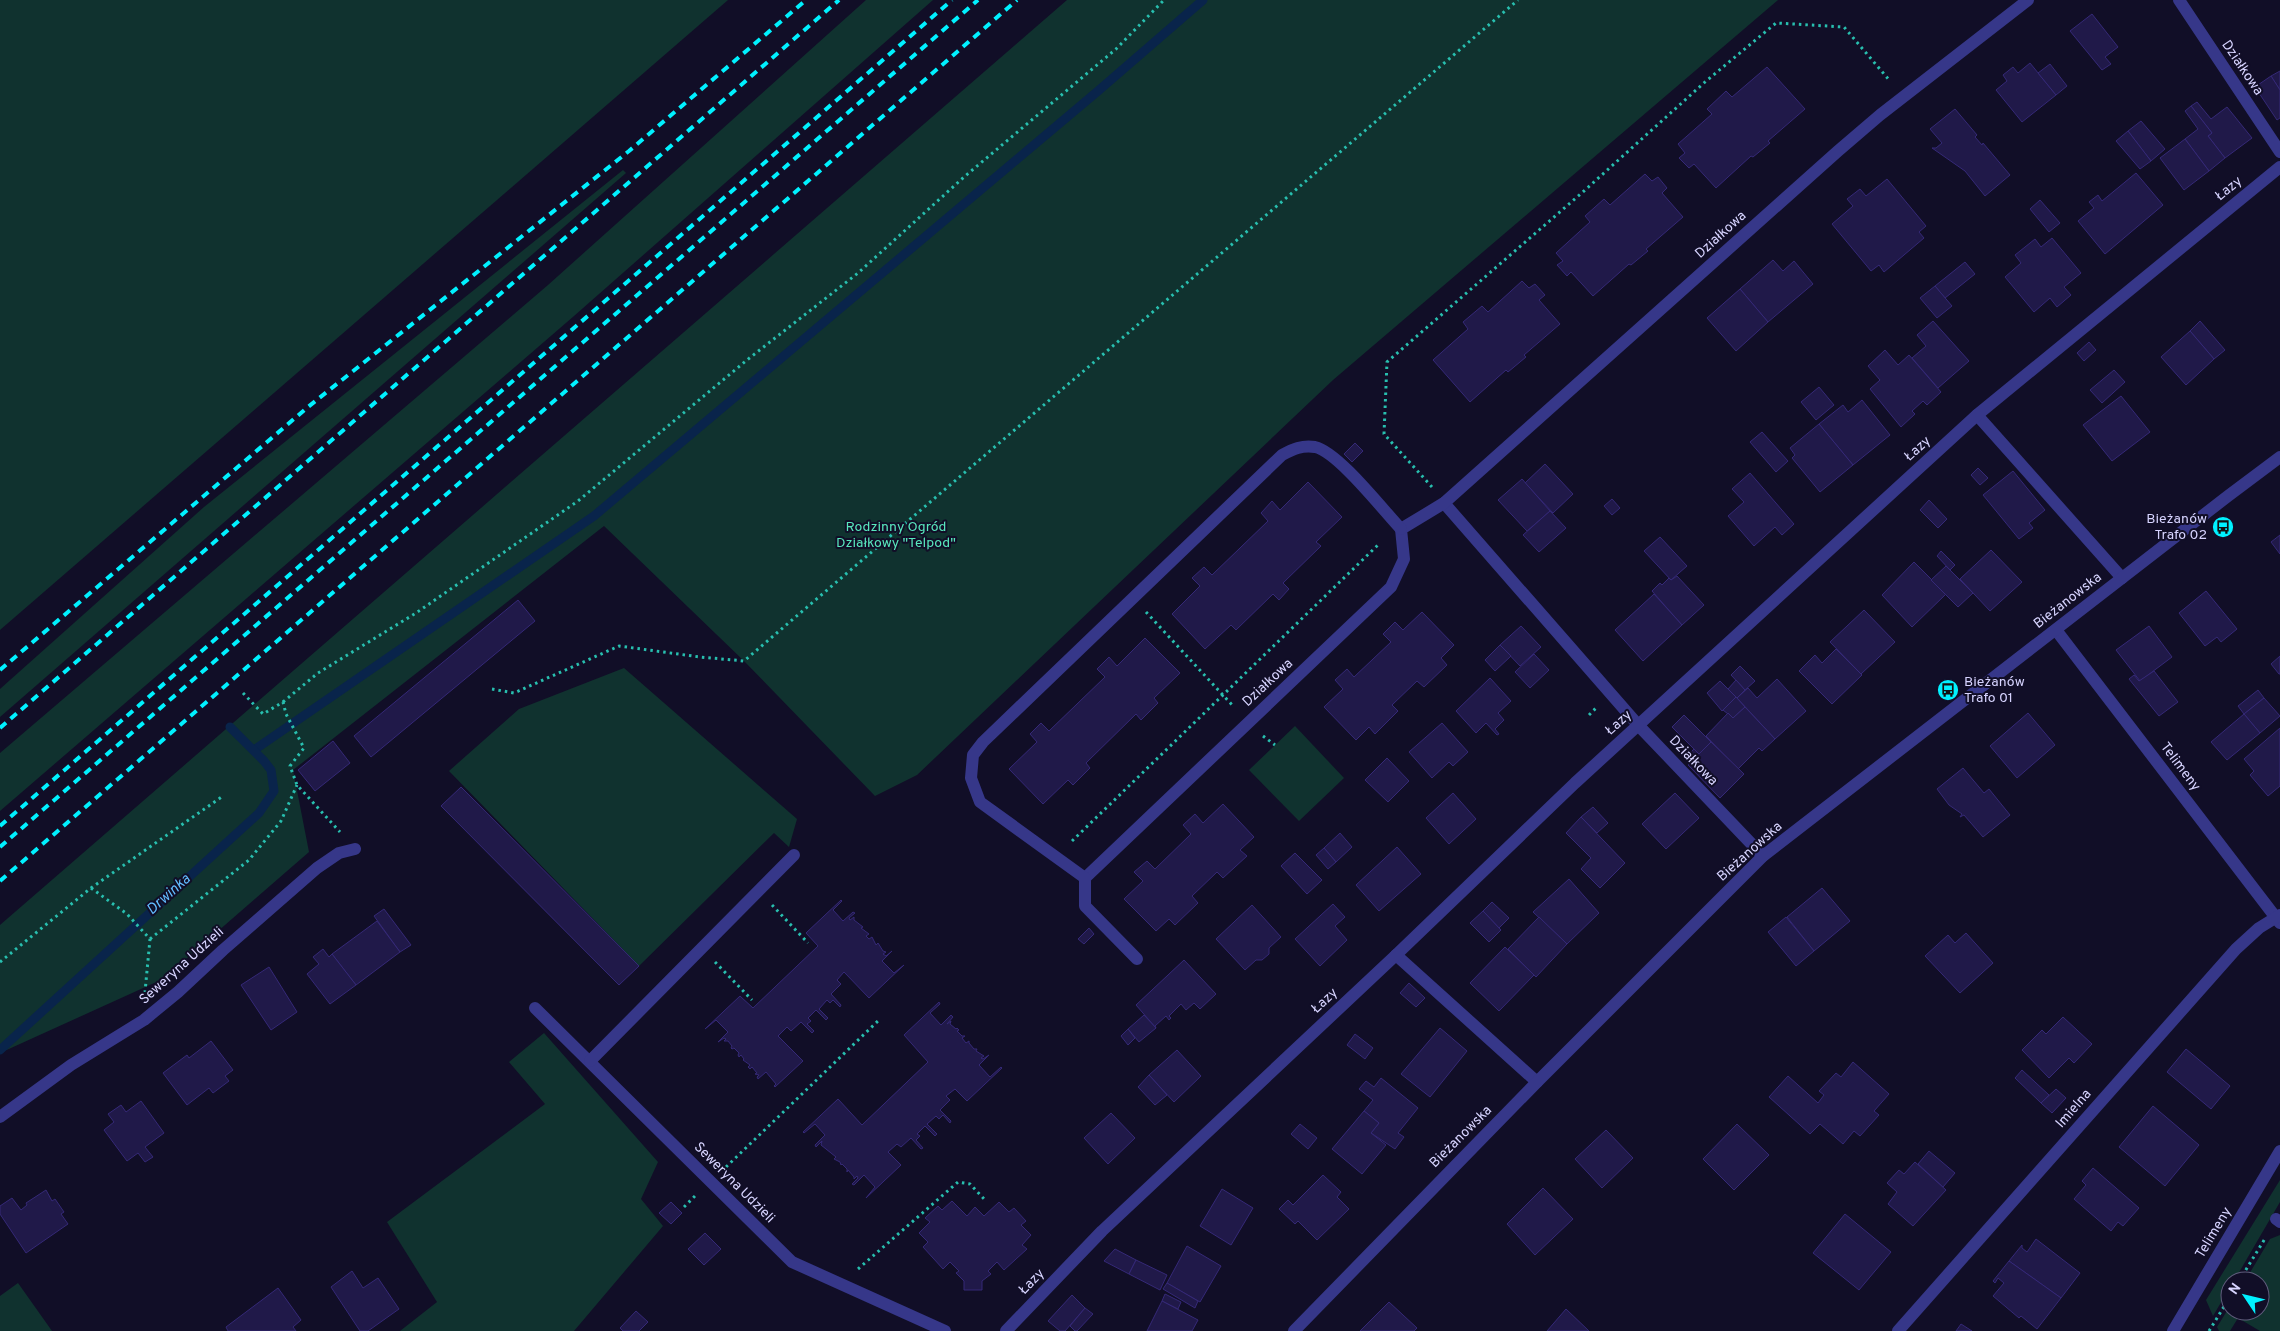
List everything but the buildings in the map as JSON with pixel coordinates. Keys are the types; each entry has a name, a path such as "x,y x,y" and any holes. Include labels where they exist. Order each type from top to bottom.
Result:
{"street":[{"name":"Działkowa","path":"1085,878 1391,587 1404,559 1401,529 1444,503 1838,151 1903,97 2028,0"},
{"name":"Działkowa","path":"2179,0 2280,152"},
{"name":"Łazy","path":"1006,1331 1102,1231 1396,955 1575,783 1977,415 2280,167"},
{"path":"1977,415 2122,578"},
{"path":"1136,959 1085,906 1085,878 980,802 971,778 973,755 983,742 1132,597 1282,455 1300,446 1316,447 1332,455 1401,529"},
{"name":"Bieżanowska","path":"1294,1331 1537,1082 1763,856 2280,457"},
{"name":"Działkowa","path":"1444,503 1639,726 1763,856"},
{"name":"Telimeny","path":"2056,630 2279,919"},
{"name":"Seweryna Udzieli","path":"0,1117 71,1065 144,1020 178,992 316,868 339,853 355,849"},
{"path":"590,1061 794,855"},
{"name":"Imielna","path":"1898,1331 2236,949 2259,928 2279,919"},
{"path":"1396,955 1537,1082"},
{"name":"Seweryna Udzieli","path":"535,1008 792,1262 945,1331"},
{"name":"Telimeny","path":"2173,1331 2280,1151"}],"path":[{"path":"243,692 263,714 283,702 318,673 416,613 578,501 747,360 858,273 964,177 1116,49 1164,0"},
{"path":"492,689 514,693 619,646 744,661 1518,0"},
{"path":"1444,503 1425,477 1384,434 1387,362 1584,191 1704,82 1776,23 1844,27 1903,97"},
{"path":"1066,847 1384,540 1386,546"},
{"path":"1132,597 1248,722 1275,745"},
{"path":"283,702 286,714 304,748 290,766 297,785 355,849"},
{"path":"144,1020 150,939 249,860 281,821 297,785"},
{"path":"0,962 91,888 223,796"},
{"path":"91,888 127,914 150,939"},
{"path":"768,901 808,943"},
{"path":"712,958 752,1000"},
{"path":"684,1207 878,1021"},
{"path":"854,1273 958,1182 970,1184 985,1200"},
{"path":"2246,1271 2278,1221"},
{"path":"2209,1331 2220,1313"}],"green space":[{"path":"0,0 728,0 0,630"},
{"path":"866,0 933,0 574,316 0,811 0,753 548,285"},
{"name":"Rodzinny Ogród Działkowy \"Telpod\"","path":"1067,0 1778,0 1333,380 917,775 875,796 744,661 604,526 293,770 309,852 163,979 0,1053 0,925"},
{"path":"623,170 626,173 0,717 0,689 204,507"},
{"path":"624,668 797,819 789,847 774,833 639,966 449,771 519,709"},
{"path":"1295,726 1344,778 1299,821 1249,770"},
{"path":"544,1033 658,1162 641,1199 663,1226 574,1331 400,1331 437,1302 387,1222 545,1104 509,1062"},
{"path":"2280,1180 2280,1202 2240,1271 2224,1271"},
{"path":"2280,1235 2280,1331 2260,1331 2243,1321 2270,1321 2270,1271 2251,1271 2270,1239"},
{"path":"2220,1277 2220,1304 2213,1316 2206,1300"},
{"path":"18,1283 52,1331 0,1331 0,1296"},
{"path":"2221,1321 2236,1321 2230,1331 2219,1331 2217,1327"}],"waterway":[{"path":"254,750 594,516 1098,91 1203,0"},
{"name":"Drwinka","path":"0,1050 259,813 274,791 271,770 230,727"}],"railway":[{"path":"0,670 308,407 629,151 806,0"},
{"path":"0,728 839,0"},
{"path":"0,826 952,0"},
{"path":"0,847 978,0"},
{"path":"0,881 1017,0"}],"place":[{"name":"Bieżanów Trafo 02","path":"2223,527"},
{"name":"Bieżanów Trafo 01","path":"1948,690"}]}
